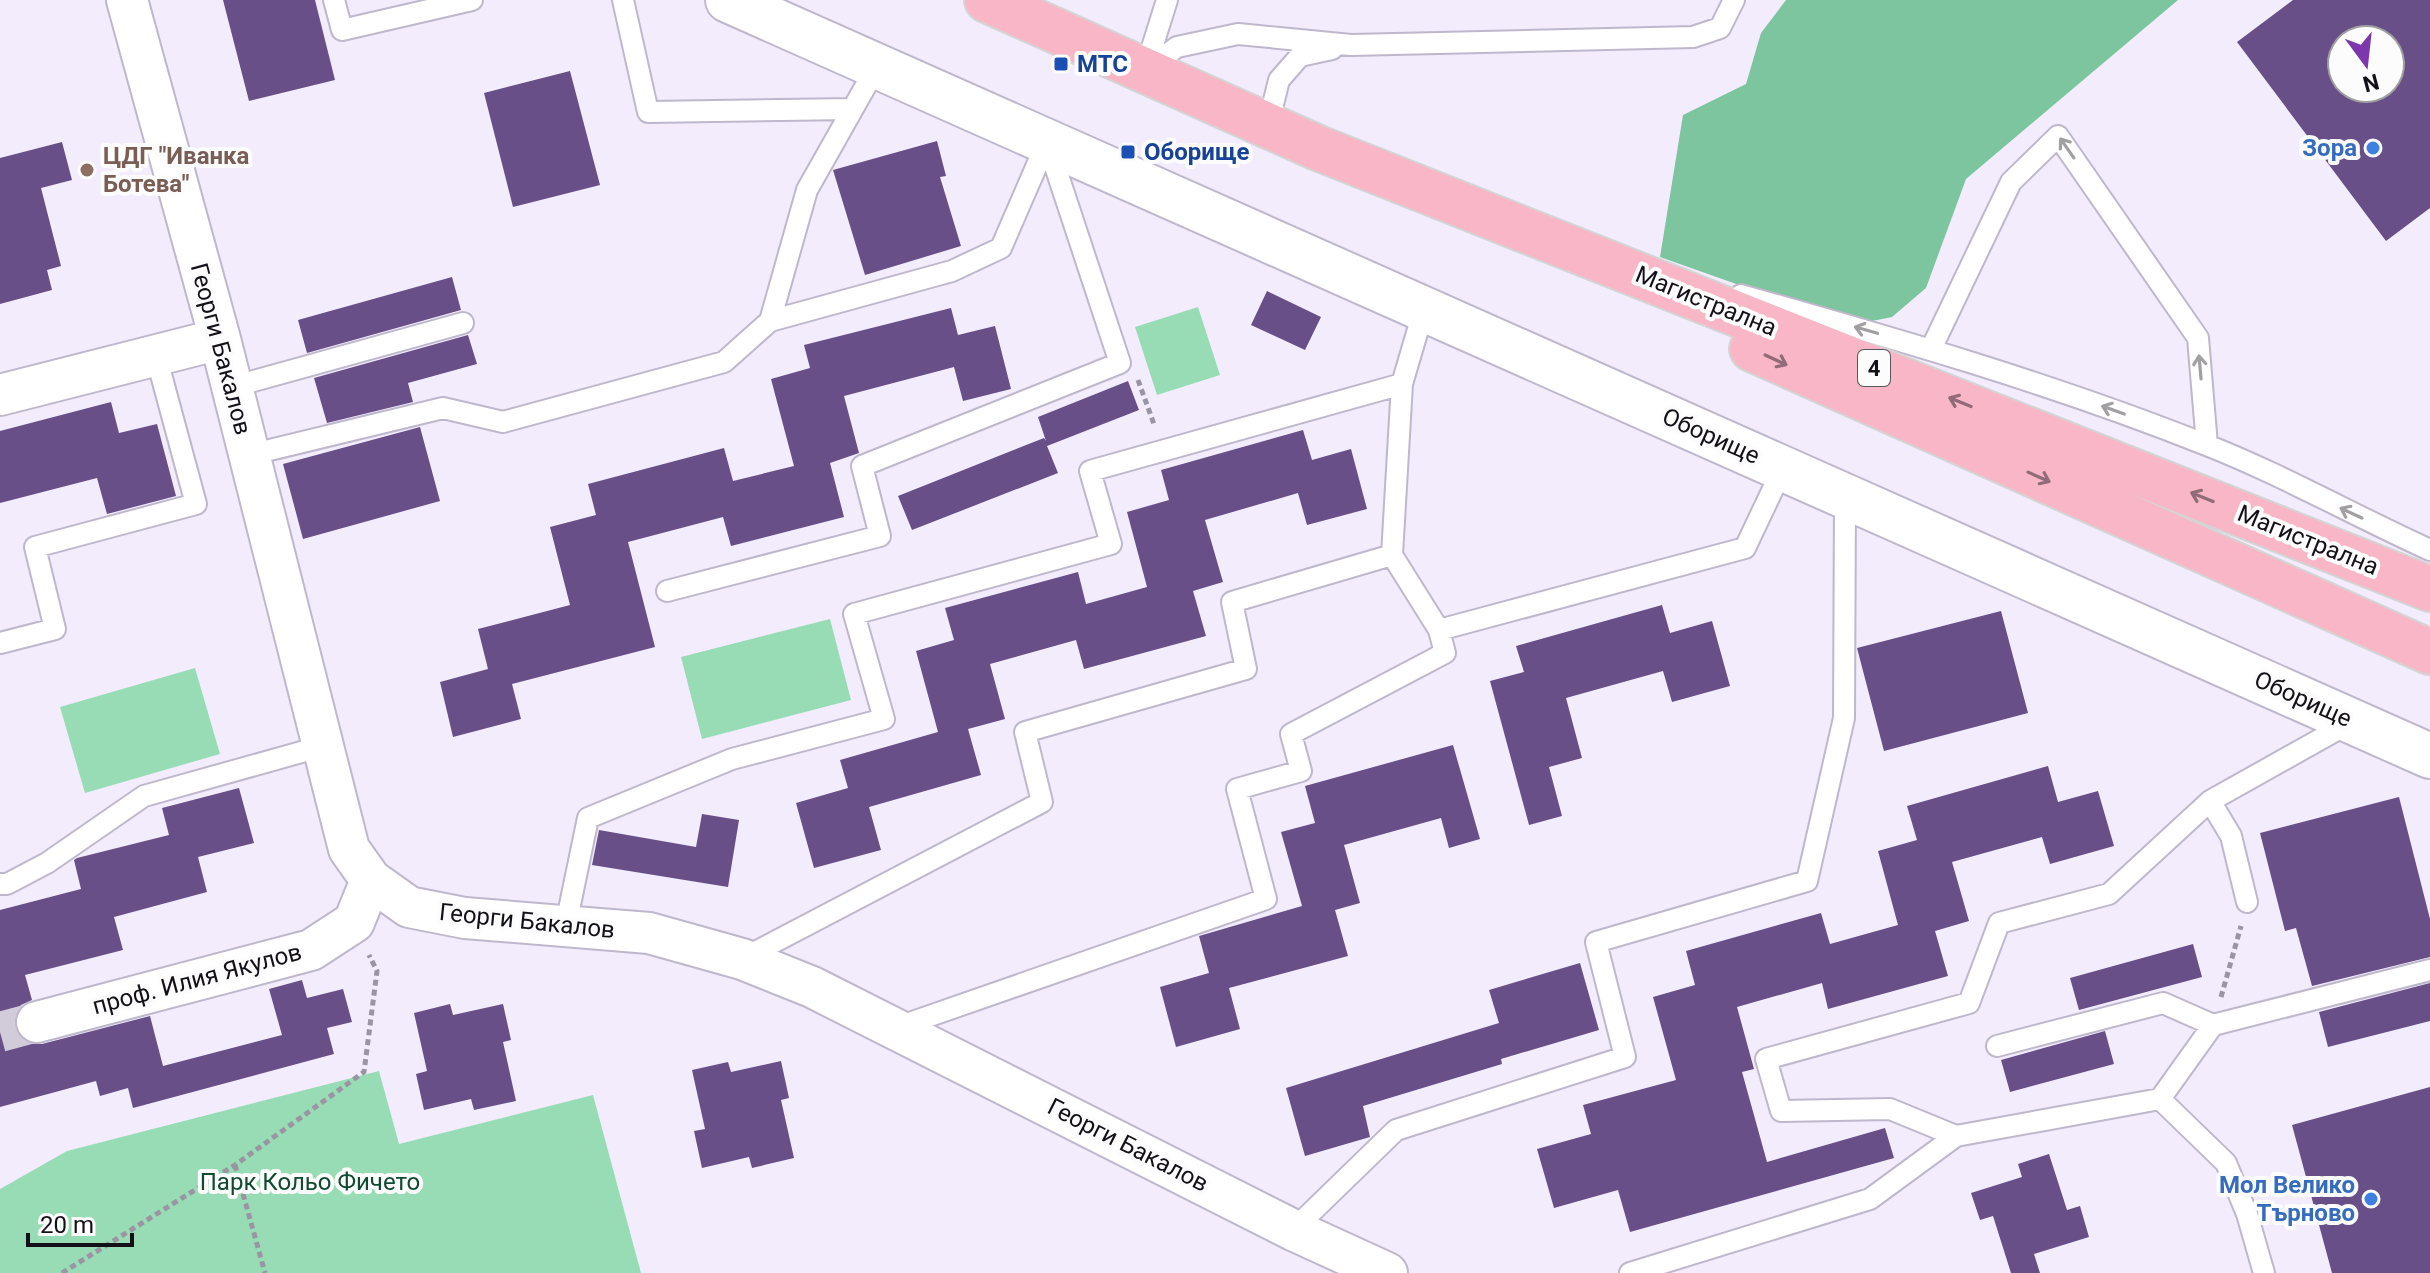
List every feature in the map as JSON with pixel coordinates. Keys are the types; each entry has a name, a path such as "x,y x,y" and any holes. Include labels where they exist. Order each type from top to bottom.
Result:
{"main road":[{"name":"Магистрална","path":"987,0 1318,148 2430,589"},
{"name":"4","path":"1318,148 1864,401 2268,577 2430,652"},
{"path":"2268,577 2430,675"}],"street":[{"name":"Георги Бакалов","path":"127,0 220,339 349,849 371,880 409,907 465,918 649,933 742,959 898,1027 1293,1230 1387,1273"},
{"name":"Оборище","path":"728,0 2430,756"},
{"path":"0,395 220,339"},
{"path":"354,922 371,880"},
{"name":"проф. Илия Якулов","path":"37,1022 311,950 354,922"}],"lane":[{"path":"334,0 342,30 472,0"},
{"path":"623,0 648,112 852,109"},
{"path":"1145,70 1167,0"},
{"path":"1145,70 1177,47 1238,34 1351,45 1693,37 1720,28 1734,0"},
{"path":"1268,125 1279,80 1300,56 1351,45"},
{"path":"770,321 807,190 877,66"},
{"path":"1931,349 2011,182 2058,136 2198,338 2207,445"},
{"path":"249,455 443,408 503,422 724,362 770,321 952,271 1001,248 1047,142"},
{"path":"667,591 880,536 862,466 1120,363 1047,142"},
{"path":"1562,244 1931,349 2077,396 2207,445 2427,546"},
{"path":"898,1027 1266,899 1237,789 1301,771 1291,734 1445,653 1439,630 1392,555 1402,384 1424,309"},
{"path":"232,387 463,323"},
{"path":"0,643 55,629 35,547 196,504 156,356"},
{"path":"566,924 588,818 732,759 884,719 854,614 1111,544 1090,471 1402,384"},
{"path":"1439,630 1745,548 1783,468"},
{"path":"1293,1230 1396,1130 1625,1057 1596,942 1807,881 1844,718 1845,496"},
{"path":"742,959 1042,802 1025,732 1246,669 1232,602 1392,555"},
{"path":"1956,1136 1890,1109 1781,1111 1766,1059 1969,1003 1999,923 2109,894 2210,801 2353,721"},
{"path":"0,884 7,884 47,863 144,796 323,746"},
{"path":"2210,801 2231,836 2247,902"},
{"path":"1997,1046 2163,1003 2213,1025 2430,970"},
{"path":"1630,1273 1870,1199 1956,1136 2160,1099 2213,1025"},
{"path":"2160,1099 2226,1163 2247,1214 2264,1273"}],"path":[{"path":"1120,363 1136,373 1164,450"},
{"path":"2213,1025 2247,902"},
{"path":"62,1273 235,1165 364,1072 377,971 354,922"},
{"path":"235,1165 265,1273"}],"green space":[{"path":"1786,0 2178,0 1966,179 1926,288 1892,317 1852,325 1660,257 1683,115 1746,84 1761,33"},
{"path":"1198,307 1220,375 1157,395 1135,327"},
{"path":"830,619 851,700 702,739 681,657"},
{"path":"195,668 220,754 85,793 60,707"},
{"name":"Парк Кольо Фичето","path":"379,1071 399,1144 593,1095 641,1273 0,1273 0,1189 67,1151"}],"building":[{"path":"223,0 315,0 335,80 249,101"},
{"name":"Зора","path":"2293,0 2430,0 2430,208 2386,241 2237,42"},
{"path":"570,71 600,185 513,207 484,93"},
{"path":"937,141 946,176 940,177 961,246 865,275 833,170"},
{"path":"62,142 72,180 41,188 61,266 47,270 52,290 0,304 0,158"},
{"path":"452,277 461,310 307,353 298,320"},
{"path":"1267,291 1321,317 1305,350 1251,325"},
{"path":"951,308 958,335 995,326 1011,389 963,401 954,367 844,396 859,453 830,463 844,517 731,546 723,517 628,542 655,647 512,684 521,719 453,737 440,682 488,669 478,629 570,605 550,527 596,515 588,484 724,448 733,481 794,466 771,379 810,368 804,345"},
{"path":"468,335 477,364 408,383 413,402 327,423 314,378"},
{"path":"1128,381 1139,410 1047,446 1058,473 912,530 898,496 1044,438 1046,441 1038,417"},
{"path":"111,402 119,433 157,424 176,496 107,514 97,478 0,503 0,431"},
{"path":"420,427 440,501 303,539 283,464"},
{"path":"1303,430 1312,460 1351,449 1367,509 1307,525 1298,493 1205,520 1223,582 1193,591 1206,636 1084,669 1076,640 990,664 1005,719 968,729 981,775 869,807 881,850 814,868 796,803 848,788 840,760 938,732 916,651 954,640 945,608 1078,572 1086,604 1147,587 1127,512 1169,500 1161,470"},
{"path":"1662,605 1670,633 1712,621 1730,686 1672,702 1663,671 1566,698 1582,758 1549,767 1562,816 1529,825 1490,681 1524,672 1516,646"},
{"path":"2001,611 2028,713 1884,751 1857,648"},
{"path":"1453,745 1480,839 1449,848 1441,818 1344,845 1360,903 1335,910 1348,956 1229,988 1240,1029 1176,1047 1160,987 1209,973 1199,936 1302,906 1281,832 1315,823 1305,786"},
{"path":"2048,766 2058,802 2098,791 2114,846 2050,864 2042,837 1952,862 1969,921 1935,931 1948,976 1828,1009 1822,983 1737,1007 1754,1069 1742,1072 1767,1162 1885,1128 1894,1158 1630,1232 1618,1190 1554,1208 1537,1149 1591,1134 1583,1105 1676,1080 1653,997 1695,985 1686,951 1821,913 1830,944 1898,925 1878,851 1917,840 1907,806"},
{"path":"239,788 254,843 198,857 207,892 114,917 123,950 25,975 32,1000 21,1005 15,1015 15,1029 30,1044 42,1044 150,1016 163,1066 282,1035 269,989 302,980 307,998 343,989 352,1022 327,1028 334,1054 133,1108 128,1088 100,1096 96,1081 0,1107 0,910 81,889 74,860 77,858 169,835 162,808"},
{"path":"2399,797 2430,919 2430,957 2312,986 2296,928 2285,931 2260,833"},
{"path":"702,814 739,820 728,887 592,865 599,830 696,847"},
{"path":"2193,944 2202,977 2079,1010 2070,978"},
{"path":"1580,963 1599,1030 1501,1059 1502,1064 1363,1106 1370,1137 1305,1156 1286,1088 1499,1023 1489,990"},
{"path":"2430,983 2430,1021 2328,1047 2319,1012"},
{"path":"450,1004 453,1015 503,1004 511,1040 503,1042 516,1101 474,1110 471,1099 424,1110 416,1074 427,1071 414,1013"},
{"path":"2105,1031 2114,1064 2010,1092 2001,1060"},
{"path":"781,1061 789,1098 781,1100 794,1158 752,1168 749,1157 702,1168 694,1131 705,1129 692,1070 728,1062 731,1072"},
{"name":"Мол Велико Търново","path":"2430,1087 2430,1273 2332,1273 2292,1125"},
{"path":"2049,1154 2067,1210 2080,1206 2089,1237 2034,1254 2040,1273 2011,1273 1993,1216 1980,1220 1971,1193 2022,1177 2018,1164"}],"tunnel":[{"path":"0,1032 37,1022"}],"place":[{"name":"МТС","path":"1061,64"},
{"name":"Зора","path":"2373,148"},
{"name":"Оборище","path":"1128,152"},
{"name":"ЦДГ \"Иванка Ботева\"","path":"87,170"},
{"name":"Мол Велико Търново","path":"2371,1199"}]}
